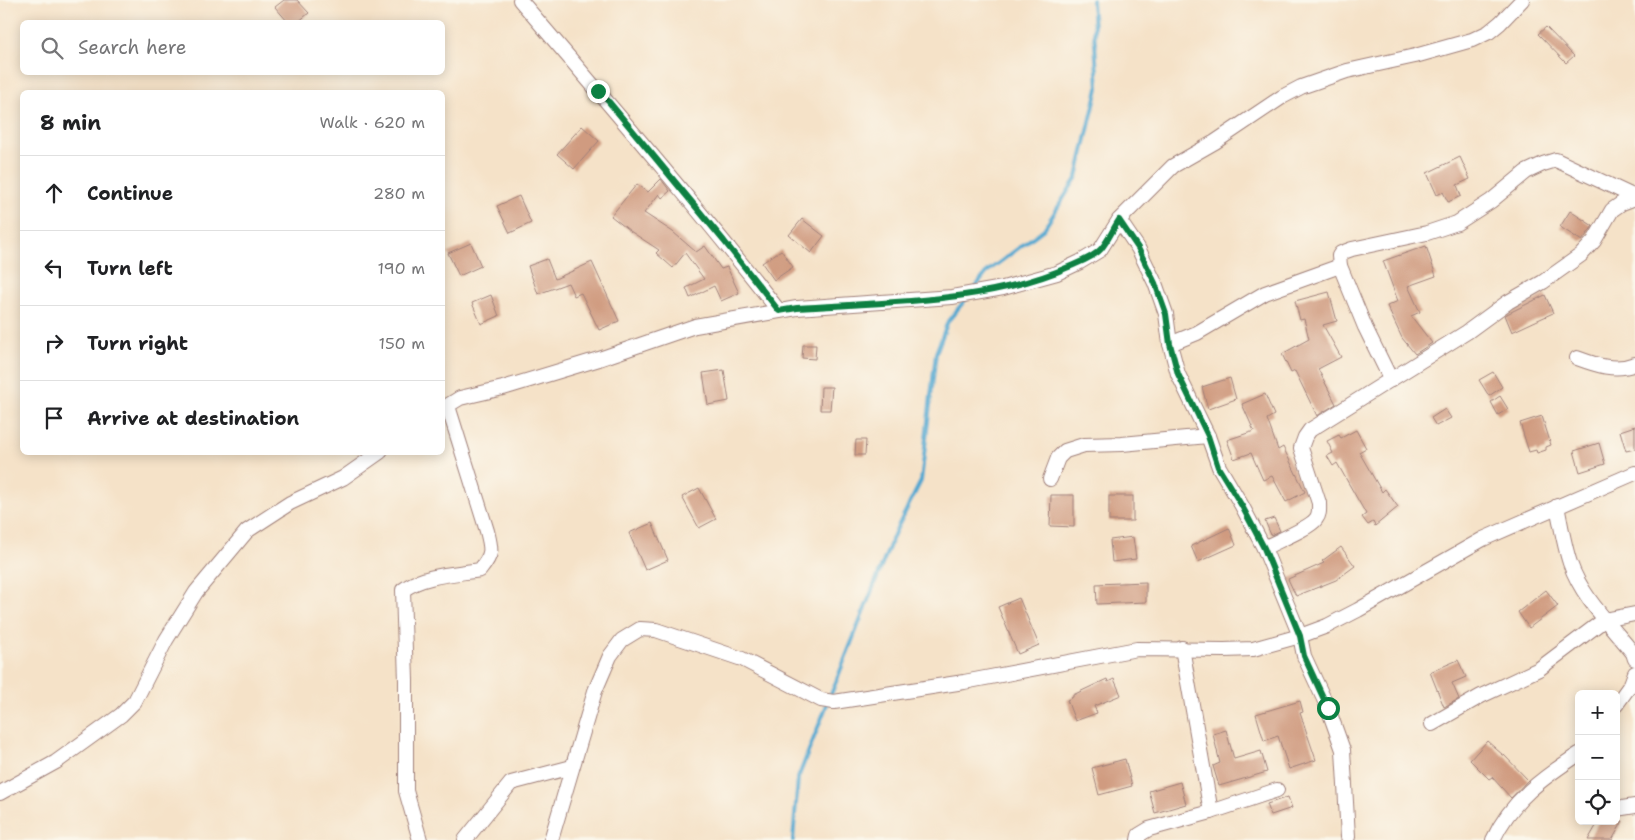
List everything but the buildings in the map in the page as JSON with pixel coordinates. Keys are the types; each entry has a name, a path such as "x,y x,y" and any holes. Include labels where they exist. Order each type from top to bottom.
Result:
{"street":[{"path":"520,0 609,102 779,311"},
{"path":"420,840 406,791 406,681 403,590 411,584 480,570 492,551 445,407 460,398 503,388 599,360 695,326 797,308 952,297 1003,288 1057,273 1100,250 1119,220 1173,166 1190,154 1215,142 1282,97 1301,87 1347,71 1416,56 1472,40 1489,32 1522,0"},
{"path":"1391,380 1365,327 1340,266 1340,253 1352,248 1427,233 1457,223 1492,201 1526,172 1556,160 1635,197"},
{"path":"1264,548 1309,525 1316,519 1319,512 1319,504 1301,448 1310,430 1468,332 1508,302 1543,282 1581,255 1594,241 1612,210 1635,197"},
{"path":"1119,220 1138,248 1155,283 1166,314 1170,344 1178,374 1208,436 1218,467 1242,506 1264,548 1300,636 1304,656 1328,708 1343,750 1348,837"},
{"path":"1170,344 1197,333 1265,293 1340,266"},
{"path":"1577,358 1604,368 1627,367 1635,364"},
{"path":"1050,479 1058,458 1065,451 1084,445 1122,444 1208,436"},
{"path":"0,792 56,762 121,715 135,702 166,640 196,592 247,531 290,503 343,478 376,455"},
{"path":"551,840 595,691 610,656 622,640 640,629 656,630 742,659 821,700 834,702 964,682 1137,649 1182,648 1224,650 1252,648 1300,636 1327,626 1483,539 1635,474"},
{"path":"1557,506 1570,563 1579,581 1604,620 1633,653 1635,659"},
{"path":"1432,724 1464,704 1539,669 1604,620 1635,614"},
{"path":"1182,648 1211,812"},
{"path":"1620,700 1631,684 1635,673"},
{"path":"1493,840 1511,808 1549,774 1575,757"},
{"path":"465,840 512,783 572,767"},
{"path":"1138,840 1139,835 1149,829 1211,812 1277,790"},
{"path":"1620,808 1635,806"}],"waterway":[{"path":"974,289 988,271 1044,229 1077,177 1098,88 1092,0"},
{"path":"793,840 798,778 895,532 921,481 936,353 948,321 966,299"}],"route":[{"path":"598,91 724,241 779,311 797,308 952,297 1003,288 1057,273 1080,262 1100,250 1119,220 1138,248 1162,299 1170,344 1178,374 1208,436 1218,467 1242,506 1264,548 1300,636 1304,656 1328,708"}]}
